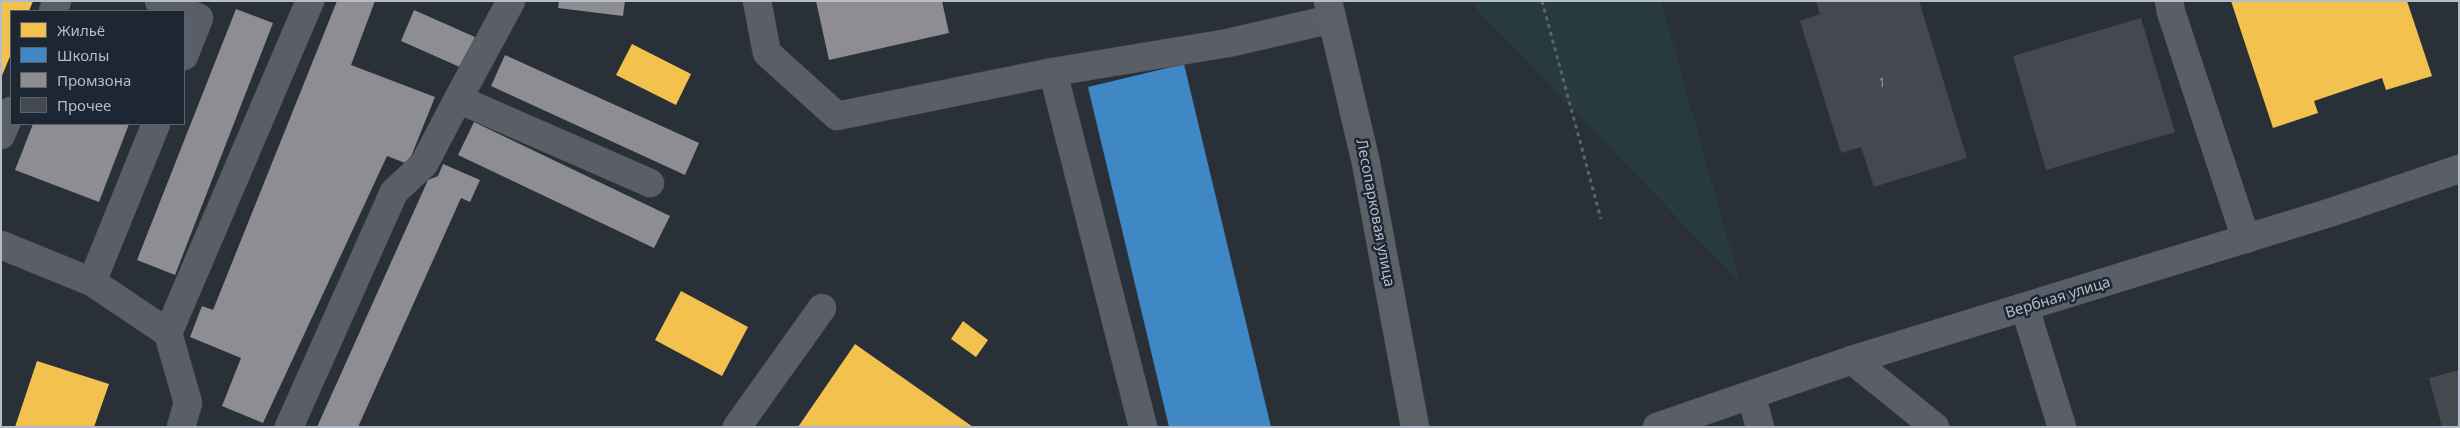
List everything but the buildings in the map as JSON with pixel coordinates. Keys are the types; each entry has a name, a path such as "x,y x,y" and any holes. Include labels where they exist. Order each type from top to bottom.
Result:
{"main road":[{"name":"Лесопарковая улица","path":"1330,10 1366,163 1415,427"}],"street":[{"path":"160,1 181,10"},
{"path":"181,427 188,403 168,333 310,1"},
{"path":"289,427 394,192 424,164 511,1"},
{"path":"757,1 767,53 837,116 1054,72 1228,43 1330,10"},
{"path":"2169,1 2246,238"},
{"path":"185,12 199,18 185,53"},
{"path":"1054,72 1143,427"},
{"path":"458,99 650,183"},
{"path":"1,135 10,113"},
{"path":"92,282 156,125"},
{"name":"Вербная улица","path":"1657,427 1852,360 2025,308 2459,169"},
{"path":"1,245 92,282 168,333"},
{"path":"737,427 822,308"},
{"path":"2025,308 2062,427"},
{"path":"1852,360 1935,427"},
{"path":"1751,396 1760,427"}],"path":[{"path":"1542,1 1601,219"}],"green space":[{"path":"1469,1 1661,1 1740,283"}]}
